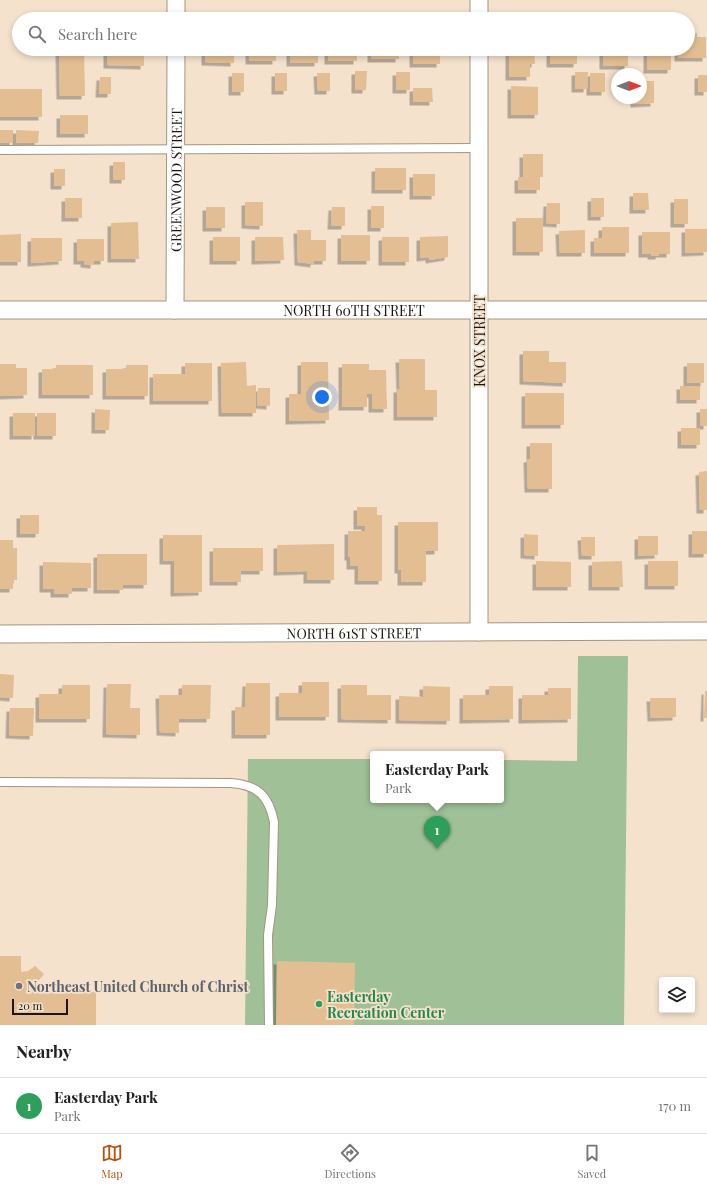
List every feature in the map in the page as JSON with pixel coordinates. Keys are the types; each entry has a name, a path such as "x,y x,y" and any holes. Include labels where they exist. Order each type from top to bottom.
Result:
{"street":[{"path":"176,0 176,12"},
{"path":"479,0 479,12"},
{"name":"GREENWOOD STREET","path":"175,310 176,56"},
{"name":"KNOX STREET","path":"479,56 479,632"},
{"name":"NORTH 60TH STREET","path":"0,310 707,310"},
{"name":"NORTH 61ST STREET","path":"0,634 707,632"}],"lane":[{"path":"0,150 479,148"},
{"path":"0,782 231,783 248,786 262,795 271,809 274,822 272,905 268,935 269,1025"}],"green space":[{"path":"578,656 628,656 624,1025 245,1025 248,759 370,759 370,803 504,803 504,760 577,761"}],"building":[{"path":"695,33 697,33 697,37 706,37 706,58 678,58 678,56 695,56"},
{"path":"59,56 84,56 85,96 60,96"},
{"path":"107,56 144,56 144,66 107,65"},
{"path":"205,56 234,56 234,63 205,62"},
{"path":"249,56 276,56 276,61 249,61"},
{"path":"290,56 318,56 318,63 290,63"},
{"path":"328,56 357,56 357,61 328,61"},
{"path":"371,56 399,56 399,59 371,59"},
{"path":"413,56 440,56 440,64 413,64"},
{"path":"509,56 534,56 535,64 530,64 530,77 509,77"},
{"path":"550,56 577,56 577,64 550,64"},
{"path":"603,56 628,56 628,66 603,66"},
{"path":"647,56 671,56 671,70 647,70"},
{"path":"355,71 367,71 366,90 355,90"},
{"path":"396,72 410,72 410,90 396,90"},
{"path":"575,72 588,72 587,89 575,89"},
{"path":"232,73 244,73 244,92 232,92"},
{"path":"275,73 287,73 287,91 275,91"},
{"path":"317,73 330,73 330,91 318,91"},
{"path":"590,73 605,73 605,92 590,92"},
{"path":"698,75 707,75 707,92 698,92"},
{"path":"100,77 111,77 111,94 99,94"},
{"path":"647,81 654,81 654,103 647,103"},
{"path":"511,86 538,87 538,115 511,115"},
{"path":"413,88 432,88 433,102 413,102"},
{"path":"0,89 42,89 42,117 0,117"},
{"path":"60,115 88,115 88,134 60,134"},
{"path":"0,130 13,130 13,143 0,143"},
{"path":"16,130 39,131 38,143 16,143"},
{"path":"523,154 543,154 543,177 540,177 540,190 518,190 518,177 523,177"},
{"path":"113,162 125,162 125,180 113,180"},
{"path":"375,168 406,168 406,190 375,190"},
{"path":"54,169 65,169 65,186 54,186"},
{"path":"413,174 435,174 435,196 413,196"},
{"path":"633,193 648,193 649,210 633,210"},
{"path":"65,198 82,198 82,218 65,218"},
{"path":"591,198 604,198 604,217 591,217"},
{"path":"674,199 688,199 688,224 674,224"},
{"path":"245,202 263,202 263,226 245,225"},
{"path":"547,203 560,203 560,224 546,223"},
{"path":"371,206 384,206 384,228 371,228"},
{"path":"206,207 225,207 225,228 206,228"},
{"path":"332,207 345,207 345,226 331,226"},
{"path":"516,218 543,218 543,252 516,252"},
{"path":"138,222 139,259 111,259 111,223"},
{"path":"602,227 629,227 629,253 594,253 594,238 602,238"},
{"path":"685,229 707,229 707,252 685,253"},
{"path":"297,230 311,230 311,240 326,240 326,261 314,261 314,264 298,262"},
{"path":"585,230 585,253 560,253 559,231"},
{"path":"642,232 670,232 670,254 651,256 651,254 642,254"},
{"path":"21,234 21,262 0,262 0,235"},
{"path":"341,235 370,235 370,261 341,261"},
{"path":"448,236 448,257 429,260 429,257 420,258 420,237"},
{"path":"213,237 240,237 240,261 213,261"},
{"path":"255,237 283,237 284,260 255,261"},
{"path":"382,237 409,237 409,262 382,262"},
{"path":"31,238 62,238 62,261 31,263"},
{"path":"77,239 104,239 104,261 94,261 94,265 84,264 84,261 77,261"},
{"path":"523,351 549,351 549,362 566,362 566,383 523,381"},
{"path":"399,359 425,359 425,390 437,390 437,417 397,417 397,389 400,389"},
{"path":"246,362 247,386 256,385 256,413 222,413 221,363"},
{"path":"301,362 328,362 329,420 289,421 289,394 301,394"},
{"path":"185,363 212,363 212,401 153,401 153,374 185,374"},
{"path":"687,363 704,363 704,383 687,383"},
{"path":"0,364 16,364 16,368 27,368 27,395 0,396"},
{"path":"342,364 369,364 369,370 386,370 387,409 372,409 372,394 367,394 367,407 342,407"},
{"path":"56,365 93,365 93,395 42,395 42,369 56,369"},
{"path":"126,365 148,365 148,396 106,396 106,369 126,369"},
{"path":"680,386 700,386 700,400 680,400"},
{"path":"258,388 270,388 270,406 257,405"},
{"path":"525,393 564,393 564,425 525,425"},
{"path":"95,409 110,410 109,430 95,430"},
{"path":"700,409 707,409 707,426 700,426"},
{"path":"13,413 35,413 35,436 13,436"},
{"path":"37,413 56,413 56,436 37,436"},
{"path":"681,428 700,428 700,445 681,445"},
{"path":"530,443 552,443 552,489 528,489 527,459 530,459"},
{"path":"707,471 707,510 700,510 699,472"},
{"path":"357,507 377,507 377,515 382,515 382,581 358,581 358,566 350,566 350,557 348,557 348,531 365,531 365,526 357,526"},
{"path":"20,515 39,515 39,534 20,534"},
{"path":"398,522 438,522 438,551 426,551 426,582 401,582 401,570 398,570"},
{"path":"692,531 707,531 707,554 692,554"},
{"path":"524,534 538,535 538,556 524,555"},
{"path":"163,535 202,535 202,592 174,593 174,561 163,561"},
{"path":"638,536 658,536 658,555 638,556"},
{"path":"581,537 595,537 595,556 582,556"},
{"path":"0,540 13,540 13,548 17,548 17,580 13,580 13,589 0,589"},
{"path":"334,544 334,580 307,580 307,571 277,572 277,545"},
{"path":"213,548 263,548 263,571 241,571 241,582 213,582"},
{"path":"97,554 147,554 147,585 123,585 123,590 97,590"},
{"path":"536,561 571,562 571,587 536,587"},
{"path":"622,561 623,587 592,587 592,562"},
{"path":"648,561 678,561 678,586 648,586"},
{"path":"43,562 91,563 91,588 72,588 72,594 54,594 54,589 43,589"},
{"path":"0,674 14,675 13,698 0,697"},
{"path":"302,682 329,682 329,717 279,717 279,693 302,693"},
{"path":"246,683 270,683 270,735 235,735 235,707 245,707"},
{"path":"107,684 131,684 130,708 140,708 140,735 106,734"},
{"path":"62,685 90,685 90,719 39,719 39,694 62,694"},
{"path":"182,685 211,685 210,719 179,719 179,733 160,732 159,695 182,695"},
{"path":"341,685 367,685 367,695 391,695 391,720 341,719"},
{"path":"423,686 450,687 450,721 399,720 399,696 423,697"},
{"path":"489,686 513,686 513,719 463,720 463,695 489,695"},
{"path":"548,688 571,688 571,719 522,720 522,695 548,695"},
{"path":"705,691 707,691 707,718 704,718"},
{"path":"650,698 676,698 676,717 651,718"},
{"path":"10,708 34,708 33,736 9,735"},
{"name":"Northeast United Church of Christ","path":"0,956 21,956 21,972 28,971 35,966 44,974 38,981 37,991 96,992 96,1025 0,1025"},
{"path":"277,961 355,963 354,1025 276,1025"}],"place":[{"name":"Easterday Park","path":"437,849"},
{"name":"Northeast United Church of Christ","path":"19,986"},
{"name":"Easterday Recreation Center","path":"319,1004"}]}
